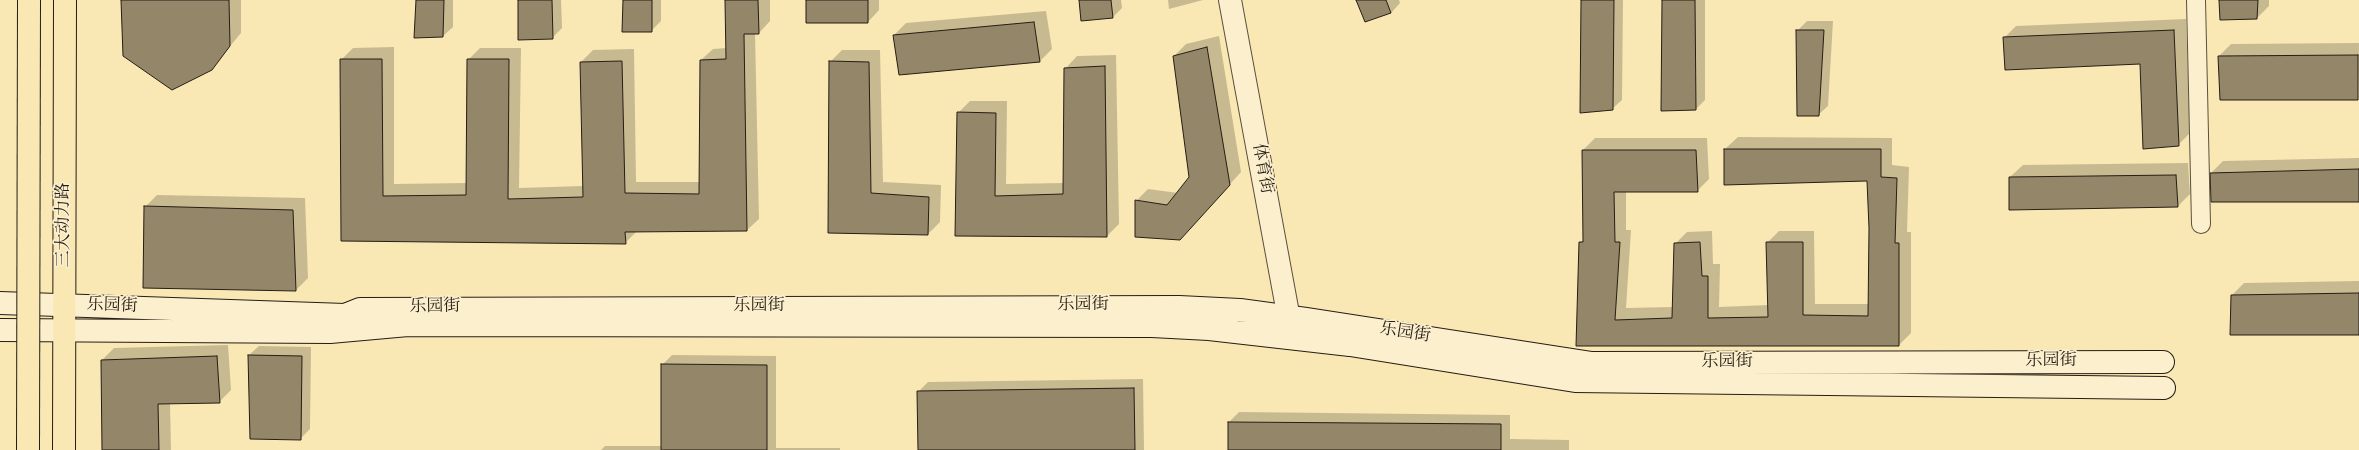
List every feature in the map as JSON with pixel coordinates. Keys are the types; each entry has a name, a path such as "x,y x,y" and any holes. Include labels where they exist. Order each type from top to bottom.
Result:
{"highway":[{"path":"28,450 29,0"},
{"name":"三大动力路","path":"64,450 66,332 65,0"}],"main road":[{"name":"体育街","path":"1230,0 1292,338"},
{"name":"乐园街","path":"0,303 345,315 360,309 1125,306 1240,310 1592,363 2163,362"},
{"name":"乐园街","path":"0,330 66,332 347,331 370,327 408,325 1152,326 1209,328 1350,345 1576,380 2164,388"}],"street":[{"path":"2196,0 2200,224"}],"building":[{"path":"121,0 229,0 230,46 212,70 172,90 123,56"},
{"path":"416,0 444,0 443,37 414,38"},
{"path":"518,0 552,0 553,39 518,40"},
{"path":"623,0 652,0 652,32 622,32"},
{"path":"725,0 758,0 759,34 744,34 747,231 625,232 626,244 341,241 340,59 382,59 383,196 466,195 467,59 509,59 508,199 583,197 580,62 622,61 625,193 699,194 700,60 726,59"},
{"path":"806,0 868,0 868,23 806,23"},
{"path":"1079,0 1111,0 1113,18 1081,21"},
{"path":"1356,0 1386,0 1391,13 1365,22"},
{"path":"1581,0 1614,0 1613,110 1580,113"},
{"path":"1662,0 1695,0 1696,110 1661,111"},
{"path":"2219,0 2258,0 2257,19 2220,20"},
{"path":"1034,22 1040,62 899,75 893,35"},
{"path":"1796,30 1824,30 1819,116 1797,116"},
{"path":"2174,30 2179,146 2143,149 2140,64 2005,70 2003,37"},
{"path":"1207,47 1230,185 1180,240 1135,237 1135,200 1167,205 1189,177 1173,56"},
{"path":"2358,55 2358,100 2220,100 2218,56"},
{"path":"829,61 869,62 871,193 929,197 928,235 828,233"},
{"path":"1105,66 1107,237 955,236 957,112 996,113 995,196 1063,194 1064,68"},
{"path":"1724,149 1881,149 1881,177 1897,178 1895,243 1899,243 1899,346 1576,346 1579,242 1583,242 1582,150 1696,150 1698,192 1614,192 1615,242 1620,242 1615,320 1672,318 1674,243 1700,242 1702,276 1708,276 1708,318 1768,317 1766,242 1803,242 1803,315 1868,316 1869,228 1867,181 1724,185"},
{"path":"2359,169 2359,202 2211,202 2210,173"},
{"path":"2176,175 2178,207 2009,210 2009,177"},
{"path":"144,206 293,210 296,291 143,288"},
{"path":"2359,293 2359,335 2230,335 2231,295"},
{"path":"248,355 302,356 301,440 250,439"},
{"path":"217,356 220,403 158,404 159,450 102,450 101,360"},
{"path":"661,364 767,365 767,450 661,450"},
{"path":"1134,388 1135,450 918,450 917,391"},
{"path":"1228,422 1501,424 1501,450 1228,450"}]}
